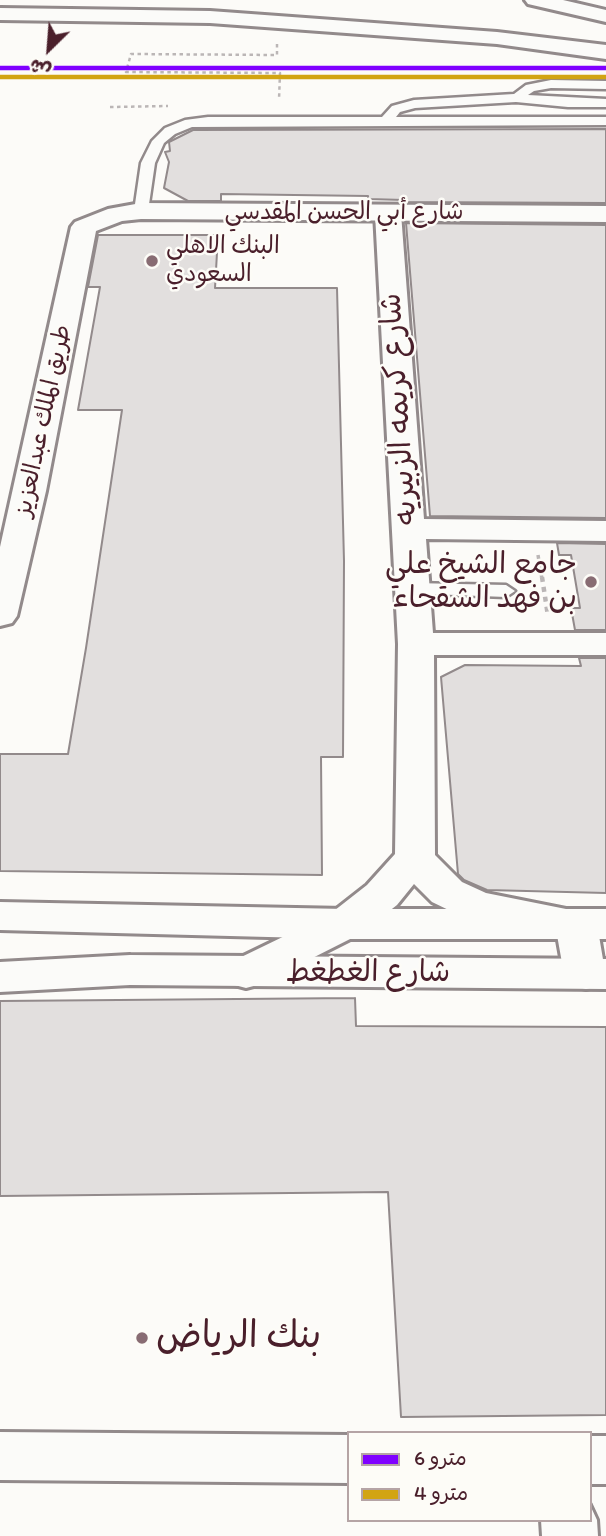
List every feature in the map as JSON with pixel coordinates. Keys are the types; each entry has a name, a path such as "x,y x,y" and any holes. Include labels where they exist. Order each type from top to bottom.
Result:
{"street":[{"path":"8,5 131,3 155,0"},
{"path":"535,0 606,16"},
{"path":"8,5 497,38 606,52"},
{"name":"شارع أبي الحسن المقدسي","path":"84,227 117,214 141,211 606,214"},
{"name":"شارع كريمه الزبيريه","path":"388,213 416,643 415,857"},
{"name":"طريق الملك عبدالعزيز","path":"0,616 30,491 84,227"},
{"path":"407,528 606,531"},
{"path":"416,643 606,644"},
{"path":"246,973 345,924 382,895 415,857 431,878 447,892 476,906 591,924 596,974"},
{"name":"شارع الغطغط","path":"0,916 345,924 591,924"},
{"path":"130,970 108,957 104,948 111,930 133,919"},
{"name":"شارع الغطغط","path":"0,977 130,970 596,974"},
{"path":"0,1456 347,1459"}],"lane":[{"path":"516,98 530,89 551,85 606,85"},
{"path":"386,121 391,113 403,106 516,98 568,103 606,103"},
{"path":"141,211 148,163 158,141 182,125 208,121 606,121"},
{"path":"412,589 506,591"}],"path":[{"path":"277,38 277,55 131,54 126,72 280,73 279,106"},
{"path":"534,530 553,644"}],"building":[{"path":"606,129 606,203 405,202 368,199 368,196 221,194 221,201 188,201 164,188 169,162 165,152 170,151 169,142 193,130"},
{"path":"406,223 606,225 606,518 430,516"},
{"path":"98,235 218,235 215,288 337,288 344,561 343,757 321,757 322,875 0,871 0,754 68,754 86,648 122,410 78,410 100,287 88,287"},
{"name":"جامع الشيخ علي بن فهد الشقحاء","path":"557,543 606,544 606,630 575,630 571,608 580,608 571,555 559,555"},
{"path":"579,658 606,658 606,893 487,890 464,880 458,874 441,677 465,665 581,666"},
{"path":"355,998 356,1026 606,1027 606,1415 401,1417 388,1192 0,1196 0,1001"}],"metro line":[{"name":"6","path":"0,68 606,68"},
{"name":"4","path":"0,77 606,77"}],"place":[{"name":"البنك الاهلي السعودي","path":"152,261"},
{"name":"جامع الشيخ علي بن فهد الشقحاء","path":"591,582"},
{"name":"بنك الرياض","path":"142,1338"}]}
